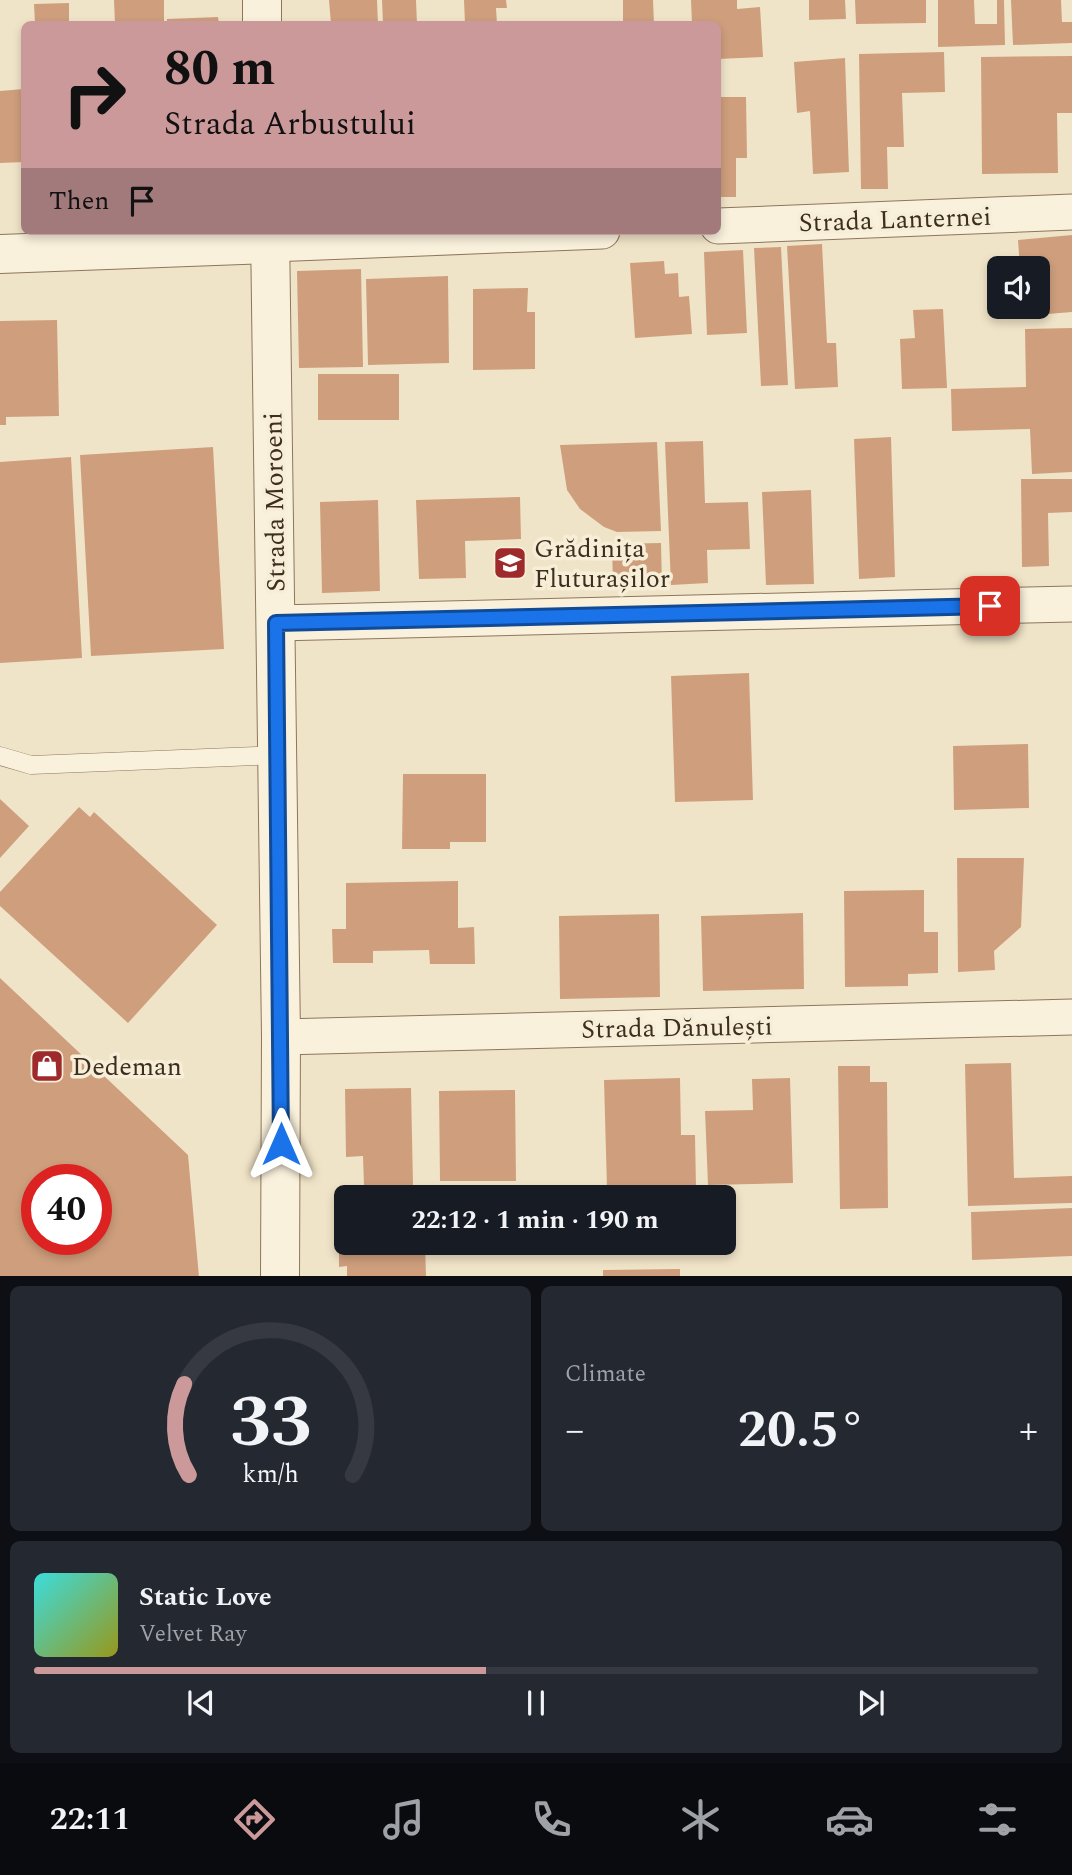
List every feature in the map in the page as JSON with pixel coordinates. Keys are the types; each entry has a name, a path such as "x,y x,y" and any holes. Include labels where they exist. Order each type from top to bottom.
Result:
{"street":[{"path":"262,0 262,21"},
{"name":"Strada Lanternei","path":"721,226 1072,212"},
{"path":"0,254 270,238 412,235"},
{"name":"Strada Moroeni","path":"270,238 281,1037 280,1276"},
{"path":"276,623 1072,604"},
{"name":"Strada Dănulești","path":"281,1037 1072,1017"}],"lane":[{"path":"0,756 31,765 278,755"}],"building":[{"path":"114,0 164,0 164,21 115,21"},
{"path":"329,0 377,0 378,21 331,21"},
{"path":"382,0 416,0 417,21 383,21"},
{"path":"464,0 506,0 507,8 496,8 497,21 465,21"},
{"path":"623,0 653,0 654,21 623,21"},
{"path":"691,0 737,0 737,9 760,7 763,57 721,59 721,21 692,21"},
{"path":"809,0 845,0 846,19 809,20"},
{"path":"855,0 926,0 926,23 856,24"},
{"path":"938,0 974,0 975,24 997,24 997,0 1004,0 1005,45 938,47"},
{"path":"1011,0 1061,0 1062,22 1072,22 1072,43 1013,45"},
{"path":"69,3 69,21 35,21 34,4"},
{"path":"218,17 219,21 167,21"},
{"path":"944,52 945,92 902,93 904,147 887,147 888,189 861,189 859,54"},
{"path":"1072,56 1072,113 1057,113 1058,173 982,174 981,57"},
{"path":"845,58 849,172 813,174 810,111 797,113 794,62"},
{"path":"21,89 21,162 0,163 0,91"},
{"path":"721,97 746,97 747,158 736,158 736,197 721,197"},
{"path":"1072,235 1072,312 1050,314 1050,256 1019,256 1018,240"},
{"path":"822,244 827,343 836,343 838,387 795,389 787,246"},
{"path":"781,247 788,385 761,386 754,248"},
{"path":"743,250 747,333 707,335 704,252"},
{"path":"664,261 665,274 678,273 679,297 689,296 692,334 635,338 630,263"},
{"path":"361,269 363,367 299,368 297,271"},
{"path":"448,276 449,363 368,365 366,279"},
{"path":"528,288 527,312 535,312 535,369 473,370 473,289"},
{"path":"943,309 947,388 902,389 900,339 915,338 913,310"},
{"path":"57,320 59,416 6,417 6,425 0,425 0,321"},
{"path":"1072,328 1072,472 1032,474 1030,429 952,431 951,389 1026,387 1025,329"},
{"path":"318,374 399,374 399,420 318,420"},
{"path":"891,437 895,577 859,579 854,439"},
{"path":"703,441 705,503 748,502 750,549 707,550 708,583 671,585 665,442"},
{"path":"657,442 661,531 617,532 604,527 580,509 567,490 560,445"},
{"path":"213,447 224,649 91,656 80,455"},
{"path":"71,457 82,658 0,663 0,462"},
{"path":"1021,479 1072,479 1072,512 1048,513 1049,566 1022,567"},
{"path":"811,490 814,584 766,585 762,492"},
{"path":"520,497 521,539 465,541 466,578 419,579 416,500"},
{"path":"378,500 380,591 322,593 320,502"},
{"path":"661,543 662,587 613,588 612,544"},
{"path":"749,673 753,800 675,802 671,676"},
{"path":"1028,744 1029,808 954,810 953,746"},
{"path":"403,774 486,774 486,842 450,842 450,849 402,849"},
{"path":"0,799 29,826 0,858"},
{"path":"79,807 90,817 94,812 217,925 128,1023 0,906 0,892"},
{"path":"957,858 1024,858 1021,927 994,951 995,970 958,972"},
{"path":"458,881 458,928 474,927 475,964 430,964 429,950 373,951 373,963 333,963 332,929 346,929 346,883"},
{"path":"924,890 924,932 938,932 938,973 908,974 908,986 845,987 844,891"},
{"path":"803,913 804,989 703,991 701,916"},
{"path":"659,914 660,997 560,999 559,916"},
{"name":"Dedeman","path":"0,978 188,1155 199,1276 0,1276"},
{"path":"1011,1063 1014,1178 1072,1176 1072,1203 968,1206 965,1064"},
{"path":"838,1066 870,1066 870,1082 887,1082 888,1208 840,1209"},
{"path":"680,1078 681,1135 695,1135 696,1185 607,1185 604,1080"},
{"path":"790,1078 793,1183 708,1185 705,1111 753,1110 752,1079"},
{"path":"411,1088 413,1185 364,1185 363,1156 346,1157 345,1089"},
{"path":"515,1090 516,1181 440,1181 439,1091"},
{"path":"1072,1208 1072,1256 972,1260 971,1212"},
{"path":"339,1255 425,1255 426,1276 347,1276 347,1266 339,1267"},
{"path":"680,1269 680,1276 603,1276 603,1270"}],"place":[{"name":"Grădinița Fluturașilor","path":"510,563"},
{"name":"Dedeman","path":"47,1066"}],"route":[{"path":"281,1144 276,623 990,606"}]}
